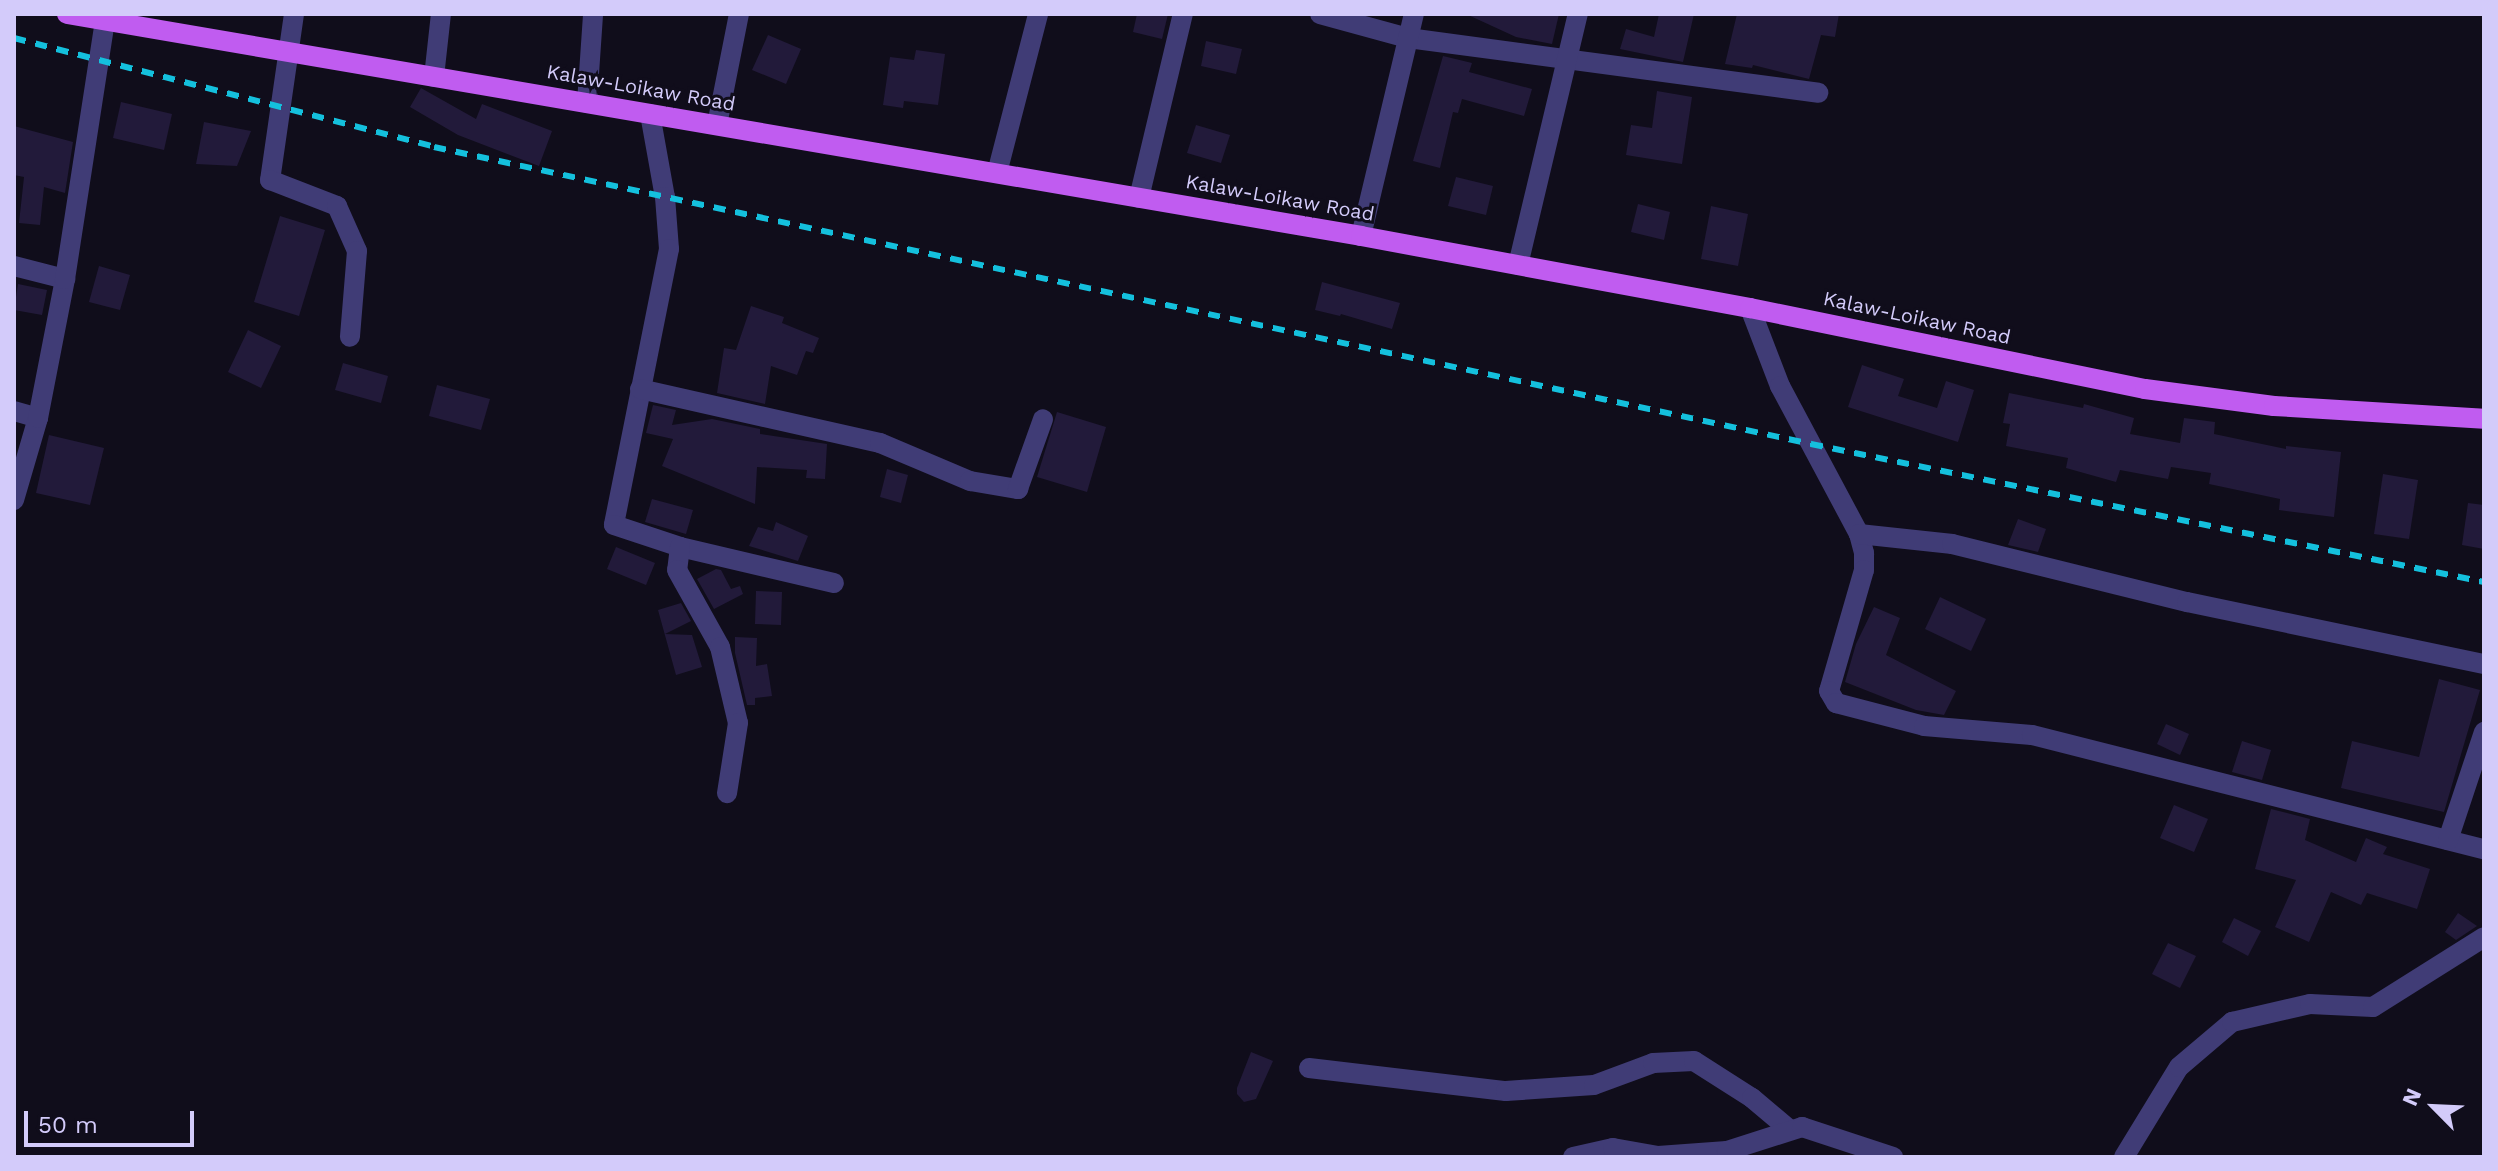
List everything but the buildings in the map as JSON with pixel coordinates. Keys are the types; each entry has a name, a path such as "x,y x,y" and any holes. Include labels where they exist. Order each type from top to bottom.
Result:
{"main road":[{"name":"Kalaw-Loikaw Road","path":"67,14 1361,236 1750,308 2145,389 2274,406 2484,419"}],"street":[{"path":"294,14 270,180 337,206 357,251 350,337"},
{"path":"434,77 441,14"},
{"path":"587,103 593,14"},
{"path":"717,125 739,14"},
{"path":"997,173 1038,14"},
{"path":"1139,198 1183,14"},
{"path":"1320,14 1408,38 1818,93"},
{"path":"1361,236 1414,14"},
{"path":"1518,265 1578,14"},
{"path":"14,500 38,418 65,279 105,21"},
{"path":"650,114 665,197 669,249 614,525 680,547 834,583"},
{"path":"14,266 65,279"},
{"path":"1750,308 1780,386 1859,534 1864,570 1829,691 1836,703 1924,726 2032,735 2484,849"},
{"path":"640,389 880,443 970,481 1018,489 1043,419"},
{"path":"14,411 38,418"},
{"path":"1859,534 1952,544 2187,602 2484,664"},
{"path":"680,547 677,570 720,647 738,723 727,793"},
{"path":"2448,840 2484,732"},
{"path":"2124,1157 2179,1067 2232,1022 2310,1004 2373,1007 2484,937"},
{"path":"1309,1068 1506,1091 1594,1085 1653,1063 1694,1061 1752,1098 1790,1130"},
{"path":"1573,1157 1613,1148 1658,1156 1727,1151 1802,1127 1893,1157"}],"railway":[{"path":"14,38 434,147 1811,444 2484,582"}]}
